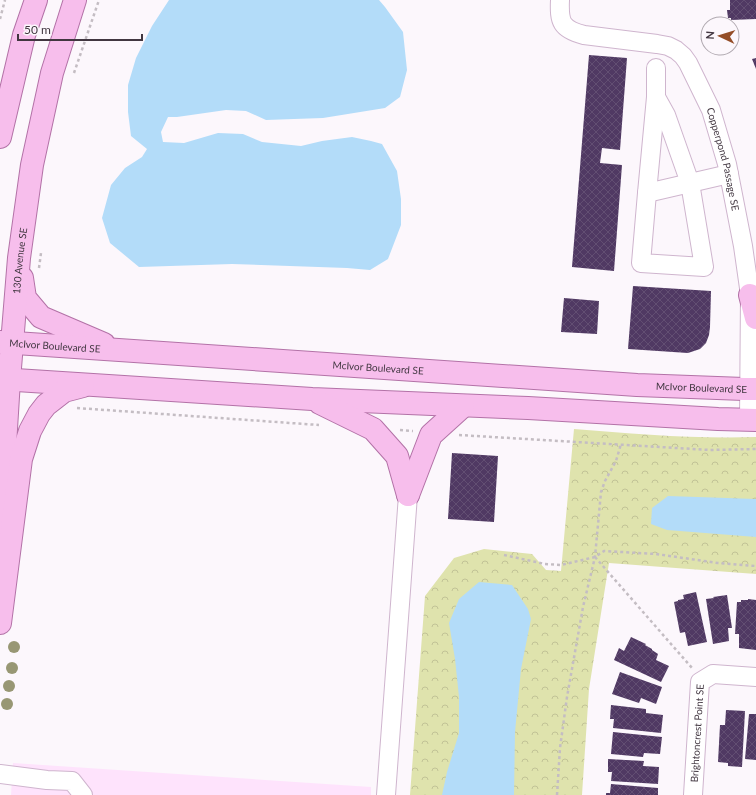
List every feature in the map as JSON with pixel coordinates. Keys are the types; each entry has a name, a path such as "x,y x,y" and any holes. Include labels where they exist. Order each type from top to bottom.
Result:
{"main road":[{"path":"0,137 24,35 36,0"},
{"name":"130 Avenue SE","path":"0,528 6,343 32,164 52,73 75,0"},
{"path":"19,258 25,298 41,317 120,350"},
{"path":"750,295 756,318"},
{"name":"McIvor Boulevard SE","path":"6,343 637,385 753,389"},
{"path":"4,379 312,399 528,408 752,420"},
{"path":"0,623 21,459 30,431 46,405 64,392 90,384"},
{"path":"312,399 373,429 397,456 408,495"},
{"path":"408,495 431,435 463,406"}],"street":[{"name":"Copperpond Passage SE","path":"560,0 560,17 562,24 573,32 584,35 657,44 668,46 676,50 688,63 711,110 729,174 744,246 750,295 753,389 752,420"},
{"path":"656,68 656,97 641,263 704,267 690,183 666,115 656,97"},
{"path":"647,193 729,174"},
{"path":"386,795 408,495"},
{"name":"Brightoncrest Point SE","path":"692,795 700,682 713,674 756,678"},
{"path":"0,774 47,788 72,782 83,795"}],"path":[{"path":"0,19 5,0"},
{"path":"73,77 99,0"},
{"path":"39,271 41,248"},
{"path":"72,408 324,426"},
{"path":"394,430 414,431"},
{"path":"457,435 710,450 756,449"},
{"path":"557,795 560,748 568,690 582,615 595,557 601,492 616,461 621,444"},
{"path":"504,555 534,562 561,565 595,557 604,551 656,554 718,563 756,566"},
{"path":"595,557 689,664 700,682"}],"shaded area":[{"path":"13,763 371,787 371,795 11,795"}],"green space":[{"path":"574,429 687,437 756,437 756,574 609,563 589,689 582,795 410,795 425,596 454,558 484,549 532,554 546,570 561,571"}],"water":[{"path":"169,0 379,0 385,7 403,32 407,70 400,97 385,108 323,118 266,120 246,111 226,110 168,117 161,132 163,142 184,143 218,133 243,134 262,142 301,146 322,141 352,137 382,144 397,171 401,199 401,225 388,259 370,270 232,264 139,267 110,243 102,218 111,185 125,168 142,157 147,149 131,136 128,112 128,85 136,58 152,26"},
{"path":"668,496 756,499 756,537 667,530 651,524 652,508"},
{"path":"479,582 512,585 528,609 531,619 521,669 515,732 514,795 442,795 447,772 459,733 459,697 449,623 459,599"}],"building":[{"path":"730,0 756,0 756,19 740,20 740,16 728,16 727,10 730,10"},
{"path":"589,55 627,58 620,150 602,148 600,163 622,165 614,271 572,267"},
{"path":"756,58 756,69 752,59"},
{"path":"633,286 711,291 710,327 706,343 700,349 688,353 628,349"},
{"path":"564,298 599,301 597,334 561,332"},
{"path":"452,453 498,456 494,522 448,519"},
{"path":"696,592 707,642 688,646 685,632 680,633 674,602 684,599 683,595"},
{"path":"727,595 732,628 728,628 729,641 713,644 706,599"},
{"path":"748,599 756,600 756,650 739,648 739,634 735,634 737,602"},
{"path":"631,637 646,644 645,645 658,654 656,660 669,666 661,682 614,660 619,648 624,651"},
{"path":"620,672 662,687 656,704 641,698 639,703 612,694"},
{"path":"611,705 646,709 646,713 663,715 661,733 613,728 614,719 610,719"},
{"path":"726,710 745,711 742,767 728,766 728,763 718,762 720,725 725,725"},
{"path":"749,714 756,714 756,760 745,759"},
{"path":"613,732 662,737 660,754 644,753 643,757 611,754"},
{"path":"608,759 644,761 643,766 659,767 658,784 611,781 612,772 608,772"},
{"path":"611,784 658,788 658,795 606,795 606,793 610,793"}]}
